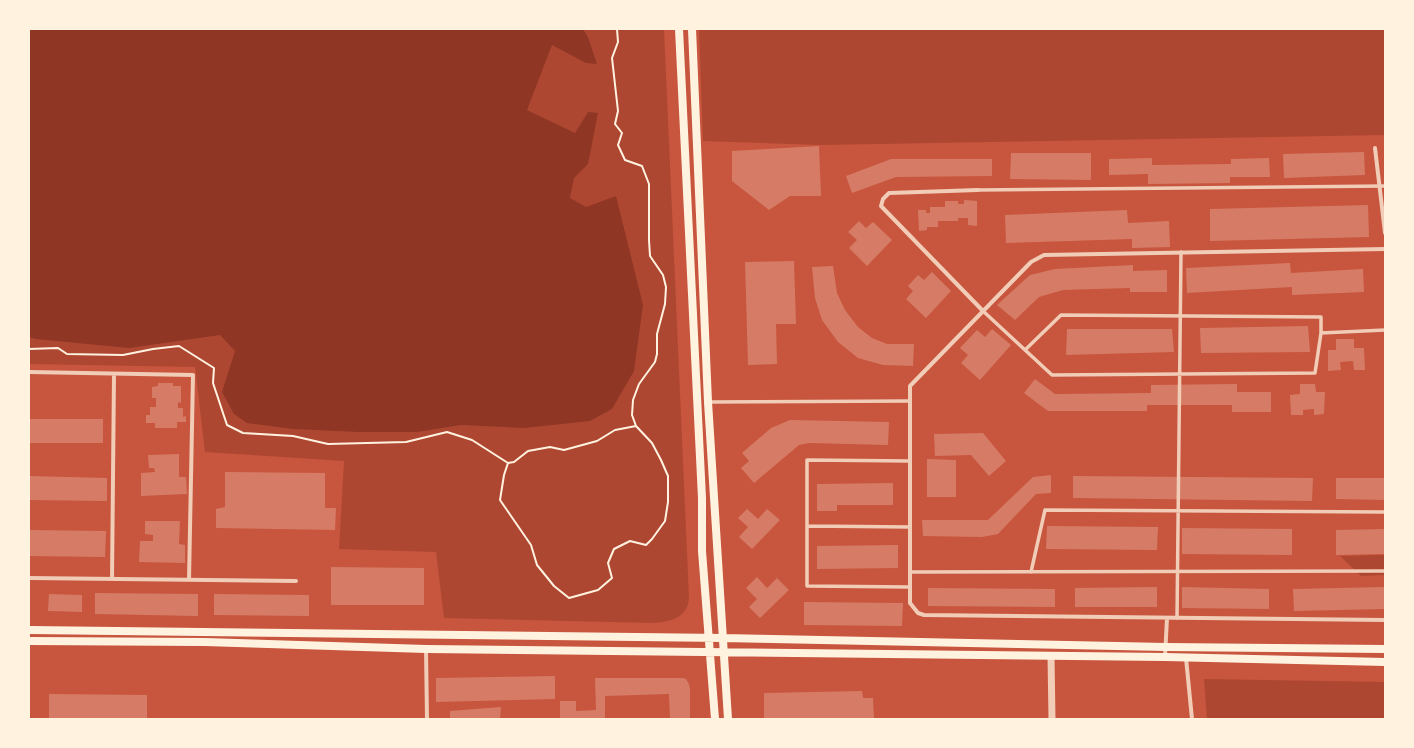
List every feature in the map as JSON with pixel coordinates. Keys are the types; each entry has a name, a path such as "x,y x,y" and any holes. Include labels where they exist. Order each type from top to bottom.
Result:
{"main road":[{"path":"679,29 702,490 702,551 715,719"},
{"path":"692,29 708,402 728,719"},
{"path":"29,630 723,638 1166,647 1385,649"},
{"path":"29,641 205,642 426,649 1186,657 1385,662"}],"street":[{"path":"1376,148 1385,233"},
{"path":"1025,350 1061,316 1321,317 1321,333 1315,373 1052,375 1025,350 983,311 881,206 883,199 889,193 978,190 1385,186"},
{"path":"1385,249 1044,255 1031,262 910,386 910,604 918,613 924,615 1385,620"},
{"path":"1177,618 1182,252"},
{"path":"1321,333 1385,330"},
{"path":"29,372 193,375 189,580"},
{"path":"112,579 114,374"},
{"path":"708,402 910,401"},
{"path":"910,461 806,460 806,586 910,587"},
{"path":"1031,572 1046,510 1385,512"},
{"path":"806,526 910,527"},
{"path":"910,572 1385,571"},
{"path":"29,578 296,581"},
{"path":"1165,657 1167,618"},
{"path":"426,649 427,719"},
{"path":"1051,656 1052,719"},
{"path":"1186,657 1192,719"}],"path":[{"path":"508,463 500,500 531,545 537,565 554,586 569,598 598,590 612,578 608,563 614,550 630,541 646,545 665,521 668,502 668,476 652,443 636,426 632,415 633,400 639,384 655,362 657,354 657,334 665,304 666,287 663,275 650,256 649,184 642,166 625,160 618,145 622,133 615,124 618,111 612,58 618,42 617,29"},
{"path":"29,349 58,348 67,354 123,355 179,346 214,368 213,383 227,425 243,433 292,436 328,444 406,442 447,432 472,440 508,463 514,462 528,451 550,447 564,450 596,441 615,430 636,426"}],"shaded area":[{"path":"29,29 664,29 689,598 688,605 685,610 677,618 653,623 444,618 436,552 339,549 344,461 205,452 195,367 29,364"},
{"path":"29,29 583,29 588,37 597,64 586,63 552,45 527,110 575,133 588,112 598,113 588,164 574,178 570,198 586,207 616,196 643,305 634,371 612,409 590,421 524,428 461,425 417,432 359,432 293,429 247,423 234,414 222,392 235,351 220,335 129,348 36,339 29,337"},
{"path":"699,29 1385,29 1385,135 821,145 703,141"},
{"path":"1385,555 1385,575 1361,576 1340,556"},
{"path":"1204,679 1385,682 1385,719 1207,719"}],"building":[{"path":"819,146 821,196 790,196 769,210 732,181 732,151"},
{"path":"1364,152 1365,175 1284,178 1283,154"},
{"path":"1011,153 1091,153 1091,180 1010,179"},
{"path":"1152,158 1152,165 1231,164 1231,159 1269,158 1270,177 1230,177 1230,183 1148,184 1148,174 1109,175 1109,159"},
{"path":"891,159 992,159 992,176 896,177 852,193 846,176"},
{"path":"964,200 977,201 977,226 968,225 968,218 958,218 958,221 938,221 938,227 927,227 927,230 919,231 918,210 926,210 926,213 930,213 930,207 945,207 945,201 958,201 958,204 964,204"},
{"path":"1368,205 1369,237 1210,241 1210,209"},
{"path":"1127,210 1128,223 1169,221 1170,247 1132,248 1132,239 1006,243 1005,215"},
{"path":"859,221 866,228 873,222 892,240 867,266 849,248 857,240 848,232"},
{"path":"794,261 796,324 776,324 777,364 748,365 745,262"},
{"path":"1290,263 1291,273 1363,269 1364,292 1292,295 1292,287 1187,293 1186,268"},
{"path":"1133,265 1133,271 1167,270 1167,292 1130,292 1130,288 1063,290 1039,297 1015,320 997,305 1030,275 1055,269"},
{"path":"833,266 837,293 845,310 858,327 872,338 887,344 914,344 913,366 883,365 858,358 838,342 822,320 815,298 812,267"},
{"path":"932,272 951,291 926,318 906,299 913,291 908,286 918,275 924,280"},
{"path":"1308,326 1310,352 1201,353 1200,328"},
{"path":"992,329 1011,345 980,380 961,363 968,355 960,348 977,330 985,337"},
{"path":"1067,329 1172,329 1174,352 1066,355"},
{"path":"1336,339 1354,339 1354,348 1364,348 1365,370 1354,370 1353,361 1340,362 1341,370 1328,371 1328,350 1336,350"},
{"path":"1035,379 1055,394 1151,393 1151,385 1237,384 1237,392 1271,392 1271,412 1232,412 1232,405 1147,405 1147,411 1048,411 1024,393"},
{"path":"158,383 173,383 173,386 181,386 181,403 178,402 178,408 183,408 183,417 186,416 186,422 177,422 177,428 155,428 155,423 146,423 146,415 150,415 150,407 156,407 156,398 152,398 152,387 158,386"},
{"path":"1300,384 1315,384 1316,392 1325,392 1324,414 1314,415 1314,409 1303,410 1303,415 1291,415 1290,395 1300,394"},
{"path":"29,419 103,419 103,443 29,443"},
{"path":"790,420 889,422 888,445 809,443 799,445 754,483 741,468 749,461 742,453 771,428"},
{"path":"983,433 1006,461 989,476 971,455 935,456 934,434"},
{"path":"179,454 179,477 186,477 187,494 141,496 141,473 155,472 154,468 149,468 148,455"},
{"path":"927,459 956,460 956,497 927,497"},
{"path":"225,472 325,473 325,508 336,508 335,530 216,528 216,509 225,507"},
{"path":"1051,475 1051,493 1036,494 998,534 982,537 923,536 922,520 988,520 1033,477"},
{"path":"29,476 107,478 107,501 29,500"},
{"path":"1073,476 1313,478 1312,501 1073,498"},
{"path":"1336,478 1385,478 1385,500 1336,499"},
{"path":"893,483 893,505 837,505 837,511 817,511 817,484"},
{"path":"747,509 758,519 767,509 780,520 752,549 739,537 748,527 738,518"},
{"path":"145,521 180,521 179,544 185,545 185,563 139,562 140,541 153,541 153,535 145,534"},
{"path":"1047,526 1158,527 1157,550 1046,549"},
{"path":"1182,528 1292,529 1292,555 1182,554"},
{"path":"1385,529 1385,554 1336,555 1336,530"},
{"path":"29,530 106,531 105,557 29,556"},
{"path":"898,545 898,568 817,569 817,546"},
{"path":"331,567 424,568 424,605 331,605"},
{"path":"757,577 767,588 777,578 789,590 760,618 749,607 757,599 746,588"},
{"path":"1157,587 1157,607 1075,607 1075,588"},
{"path":"1182,587 1269,589 1269,609 1182,608"},
{"path":"1385,587 1385,609 1294,611 1293,589"},
{"path":"928,588 1055,589 1055,607 928,606"},
{"path":"95,593 198,594 198,616 95,614"},
{"path":"49,594 82,595 82,612 48,611"},
{"path":"214,594 309,595 309,616 214,615"},
{"path":"804,602 903,603 902,626 804,625"},
{"path":"555,676 555,699 436,702 436,678"},
{"path":"595,678 686,679 690,690 690,719 670,719 669,694 605,696 605,719 560,719 560,701 576,701 576,711 596,710"},
{"path":"862,691 863,698 873,698 874,719 764,719 764,693"},
{"path":"49,694 147,695 147,719 49,719"},
{"path":"501,707 500,719 450,719 450,711"}]}
